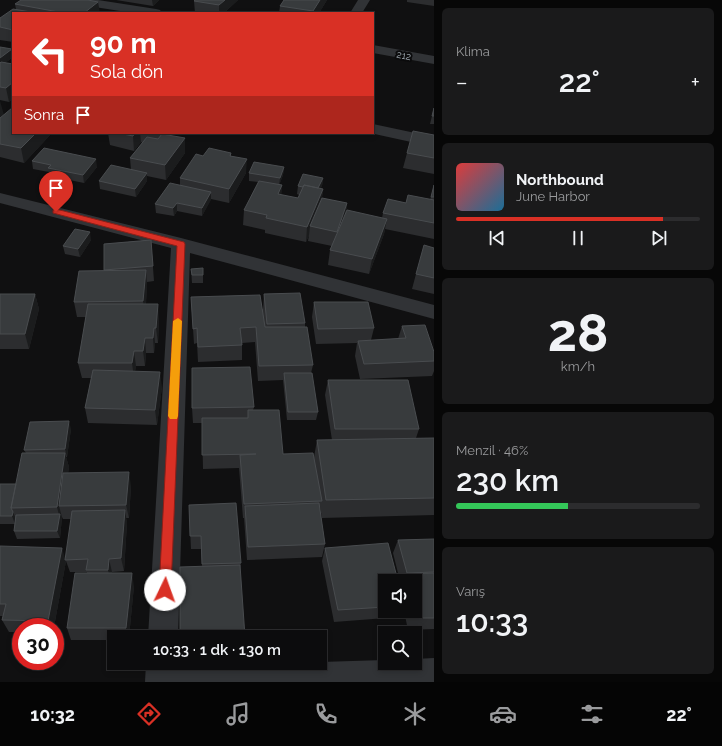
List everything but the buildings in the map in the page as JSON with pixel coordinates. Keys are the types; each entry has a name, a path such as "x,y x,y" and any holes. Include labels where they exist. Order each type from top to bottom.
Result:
{"street":[{"path":"75,0 150,12"},
{"path":"357,12 364,0"},
{"name":"212","path":"374,49 434,60"},
{"path":"374,129 434,142"},
{"path":"0,198 181,244 434,312"},
{"path":"163,630 181,244"},
{"path":"161,682 162,670"},
{"path":"175,682 434,674"}],"slow traffic":[{"path":"173,416 178,321"}],"route":[{"path":"56,212 181,244 165,590"}]}
